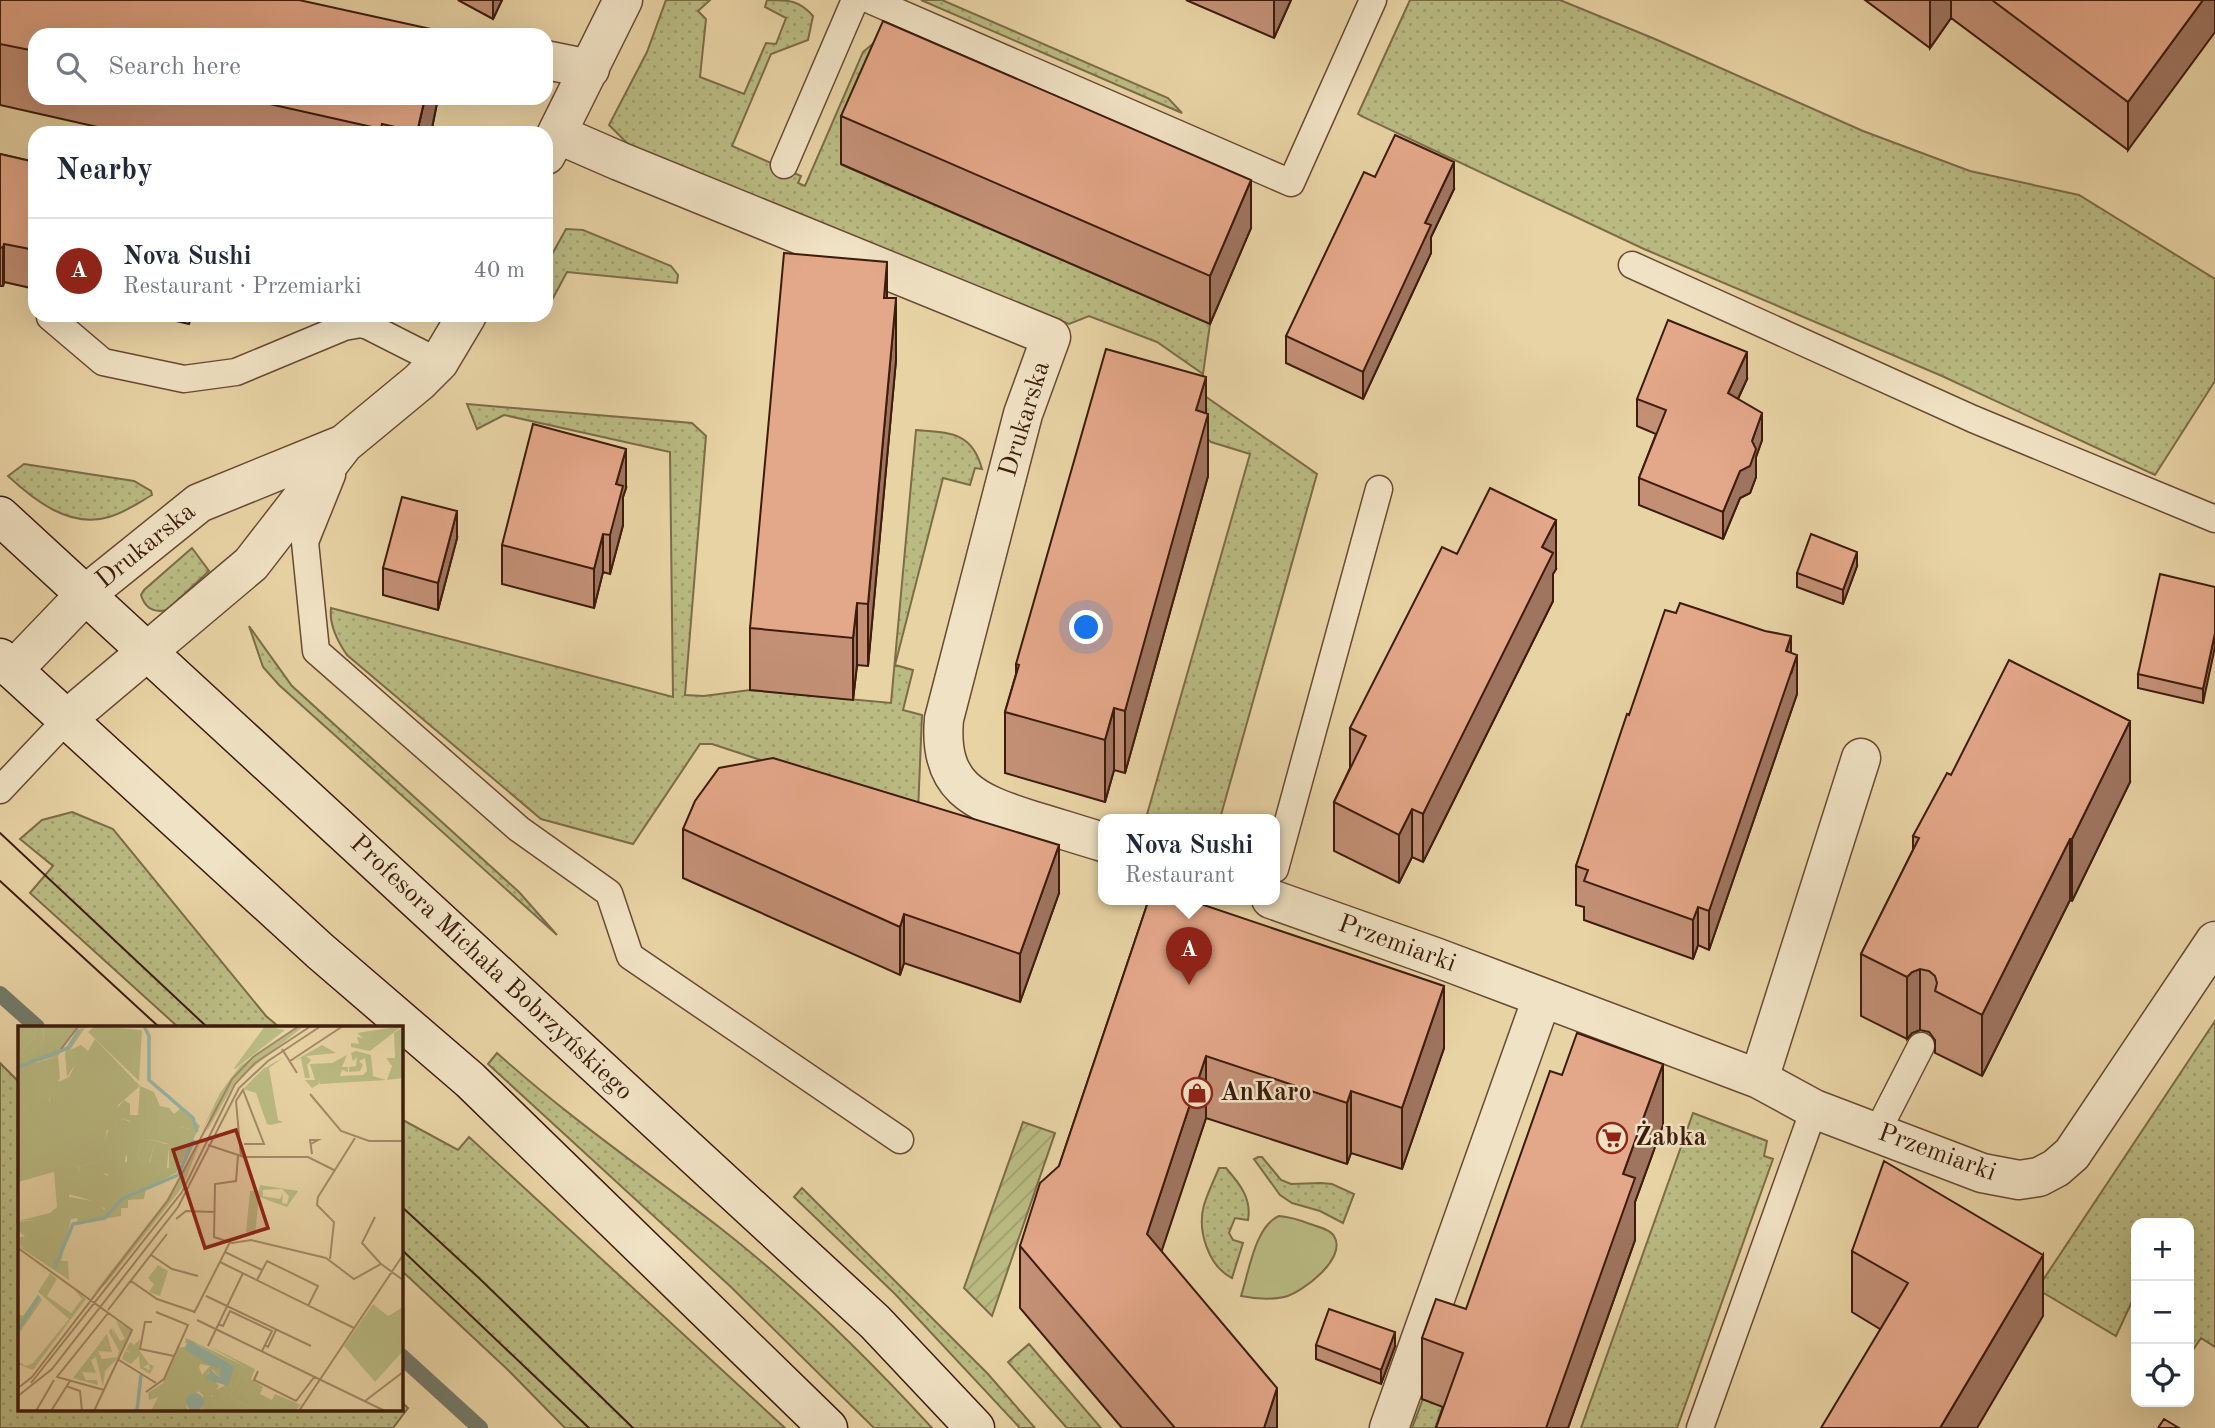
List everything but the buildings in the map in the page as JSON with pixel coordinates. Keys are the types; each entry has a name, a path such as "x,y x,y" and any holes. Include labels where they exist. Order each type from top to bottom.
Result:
{"street":[{"name":"Drukarska","path":"553,143 623,0"},
{"path":"553,61 590,69"},
{"name":"Drukarska","path":"553,145 619,161 1051,337 1023,414 944,719 942,739 950,770 975,799 994,808 1098,840"},
{"name":"Drukarska","path":"67,719 251,564 344,444 439,362 463,322"},
{"name":"Drukarska","path":"4,671 86,594 199,503 344,444"},
{"name":"Profesora Michała Bobrzyńskiego","path":"0,516 875,1322 975,1428"},
{"path":"4,671 67,719 320,951 470,1080 828,1428"},
{"path":"1759,1079 1861,758"},
{"name":"Przemiarki","path":"1280,902 1759,1079 1814,1109 1982,1172 2020,1180 2039,1177 2056,1168 2085,1137 2215,941"},
{"path":"1389,1428 1450,1263 1542,998"}],"lane":[{"path":"784,164 855,0"},
{"path":"870,0 1291,183 1373,0"},
{"path":"1632,265 1973,418 2215,519"},
{"path":"56,322 103,362 184,379 236,372 332,332 360,324 439,362"},
{"path":"344,444 305,542 316,651 519,829 610,893 630,956 900,1140"},
{"path":"1280,851 1378,489"},
{"path":"0,790 67,719"},
{"path":"1877,1132 1921,1046"},
{"path":"1700,1428 1814,1109"}],"green space":[{"path":"666,0 710,0 698,11 706,19 700,77 744,94 766,43 776,44 786,18 765,7 767,0 793,2 813,16 808,40 771,54 732,146 801,176 798,183 805,186 863,52 876,41 842,165 1210,324 1203,374 1157,342 1089,316 1069,324 631,147 609,125 647,52"},
{"path":"921,0 942,0 1168,98 1182,113"},
{"path":"1410,0 1560,0 1863,131 1970,171 2079,195 2215,279 2215,381 2155,475 1942,376 1644,249 1361,116 1358,114"},
{"path":"566,229 583,230 671,266 678,275 677,283 567,272 553,298 553,252"},
{"path":"1179,378 1317,474 1221,814 1147,814 1250,454 1211,442 1186,421"},
{"path":"467,404 692,423 706,436 685,695 704,696 750,690 891,703 916,430 958,436 972,447 982,469 975,468 970,485 943,478 895,665 913,670 903,710 922,715 918,812 712,744 700,744 633,844 541,819 347,655 335,633 331,608 673,697 670,452 504,415 477,429"},
{"path":"24,464 134,481 151,491 152,495 131,508 95,520 67,516 41,503 8,476"},
{"path":"192,548 209,571 167,610 158,611 151,608 141,595 144,590"},
{"path":"249,626 292,686 519,892 557,935 279,685 263,667"},
{"path":"72,812 113,829 266,1016 278,1026 177,1026 30,893 53,866 20,839 42,820"},
{"path":"2215,1021 2215,1347 2201,1338 2194,1348 2194,1218 2131,1218 2131,1304 2116,1336 2037,1289"},
{"path":"497,1053 578,1121 719,1227 803,1298 932,1428 874,1428 731,1287 488,1064"},
{"path":"0,1063 18,1081 18,1410 402,1410 402,1402 408,1408 393,1428 0,1428"},
{"path":"1693,1113 1767,1141 1764,1156 1773,1159 1677,1428 1581,1428"},
{"path":"402,1120 458,1150 469,1137 785,1428 565,1428 507,1369 402,1271"},
{"path":"1023,1122 1055,1133 992,1316 964,1288"},
{"path":"1262,1157 1281,1180 1291,1184 1332,1184 1354,1194 1343,1223 1320,1211 1292,1203 1280,1195 1254,1159"},
{"path":"1219,1168 1226,1168 1235,1179 1246,1198 1249,1212 1248,1220 1235,1218 1229,1233 1233,1240 1243,1243 1232,1278 1217,1265 1203,1236 1204,1205"},
{"path":"802,1188 988,1374 1035,1428 1020,1428 895,1294 794,1197"},
{"path":"1279,1216 1299,1220 1330,1232 1337,1245 1335,1254 1321,1273 1292,1294 1268,1299 1241,1296 1259,1239 1264,1229"},
{"path":"1029,1344 1101,1428 1067,1428 1008,1362"},
{"path":"1424,1396 1444,1403 1435,1428 1412,1428"}],"waterway":[{"path":"0,994 36,1026"},
{"path":"402,1357 480,1428"}],"tram line":[{"path":"0,833 206,1026"},
{"path":"0,881 158,1026"},
{"path":"402,1207 633,1428"},
{"path":"402,1250 589,1428"}],"place":[{"name":"Nova Sushi","path":"1189,985"},
{"name":"AnKaro","path":"1197,1093"},
{"name":"Żabka","path":"1612,1138"}]}
